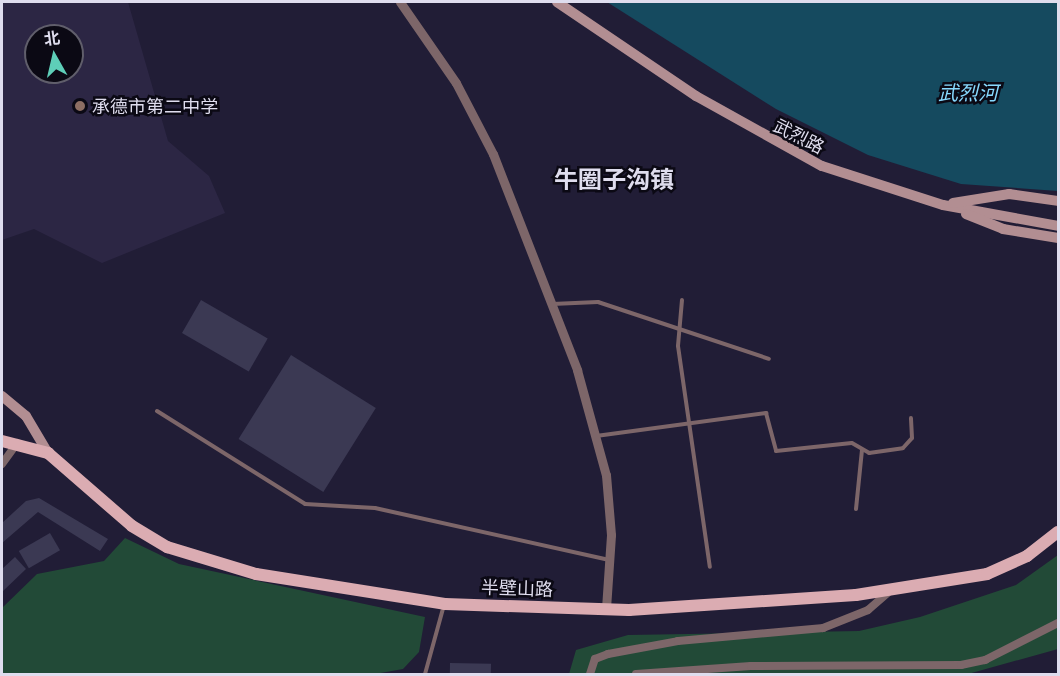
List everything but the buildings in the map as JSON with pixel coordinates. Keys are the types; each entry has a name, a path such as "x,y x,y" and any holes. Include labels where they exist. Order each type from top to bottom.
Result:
{"main road":[{"name":"武烈路","path":"557,2 781,147 832,170 943,205 1059,226"},
{"path":"943,205 1009,194 1059,201"},
{"path":"943,205 1003,229 1059,238"},
{"path":"2,396 26,416 48,453"},
{"name":"半壁山路","path":"2,441 17,443 48,453 132,526 167,547 256,574 445,604 606,609 753,606 891,590 987,574 1027,556 1059,532"}],"street":[{"path":"399,2 456,83 493,154 551,304 596,436 606,475 609,561 606,609"},
{"path":"2,464 17,443"},
{"path":"590,675 595,659 608,654 678,641 823,628 868,610 891,590"},
{"path":"636,675 751,666 961,665 985,660 1059,623"},
{"path":"961,665 966,675"}],"lane":[{"path":"682,300 678,328 710,567"},
{"path":"551,304 598,302 769,359"},
{"path":"157,411 305,504 375,508 609,561"},
{"path":"596,436 766,413 776,451 852,443 862,450 903,448 912,438 911,418"},
{"path":"856,509 862,450"},
{"path":"425,675 445,604"}],"shaded area":[{"name":"承德市第二中学","path":"2,2 128,2 168,141 209,176 225,213 102,263 34,229 2,240"}],"green space":[{"path":"125,538 179,564 425,617 419,652 403,669 375,674 2,674 2,608 37,574 104,561"},
{"path":"1058,555 1058,649 968,674 569,674 576,650 628,635 859,631 920,617 1016,585"}],"water":[{"name":"武烈河","path":"607,2 1058,2 1058,191 961,184 868,155 776,109"}],"place":[{"name":"承德市第二中学","path":"80,106"}],"district":[{"name":"牛圈子沟镇","path":"614,179"}]}
